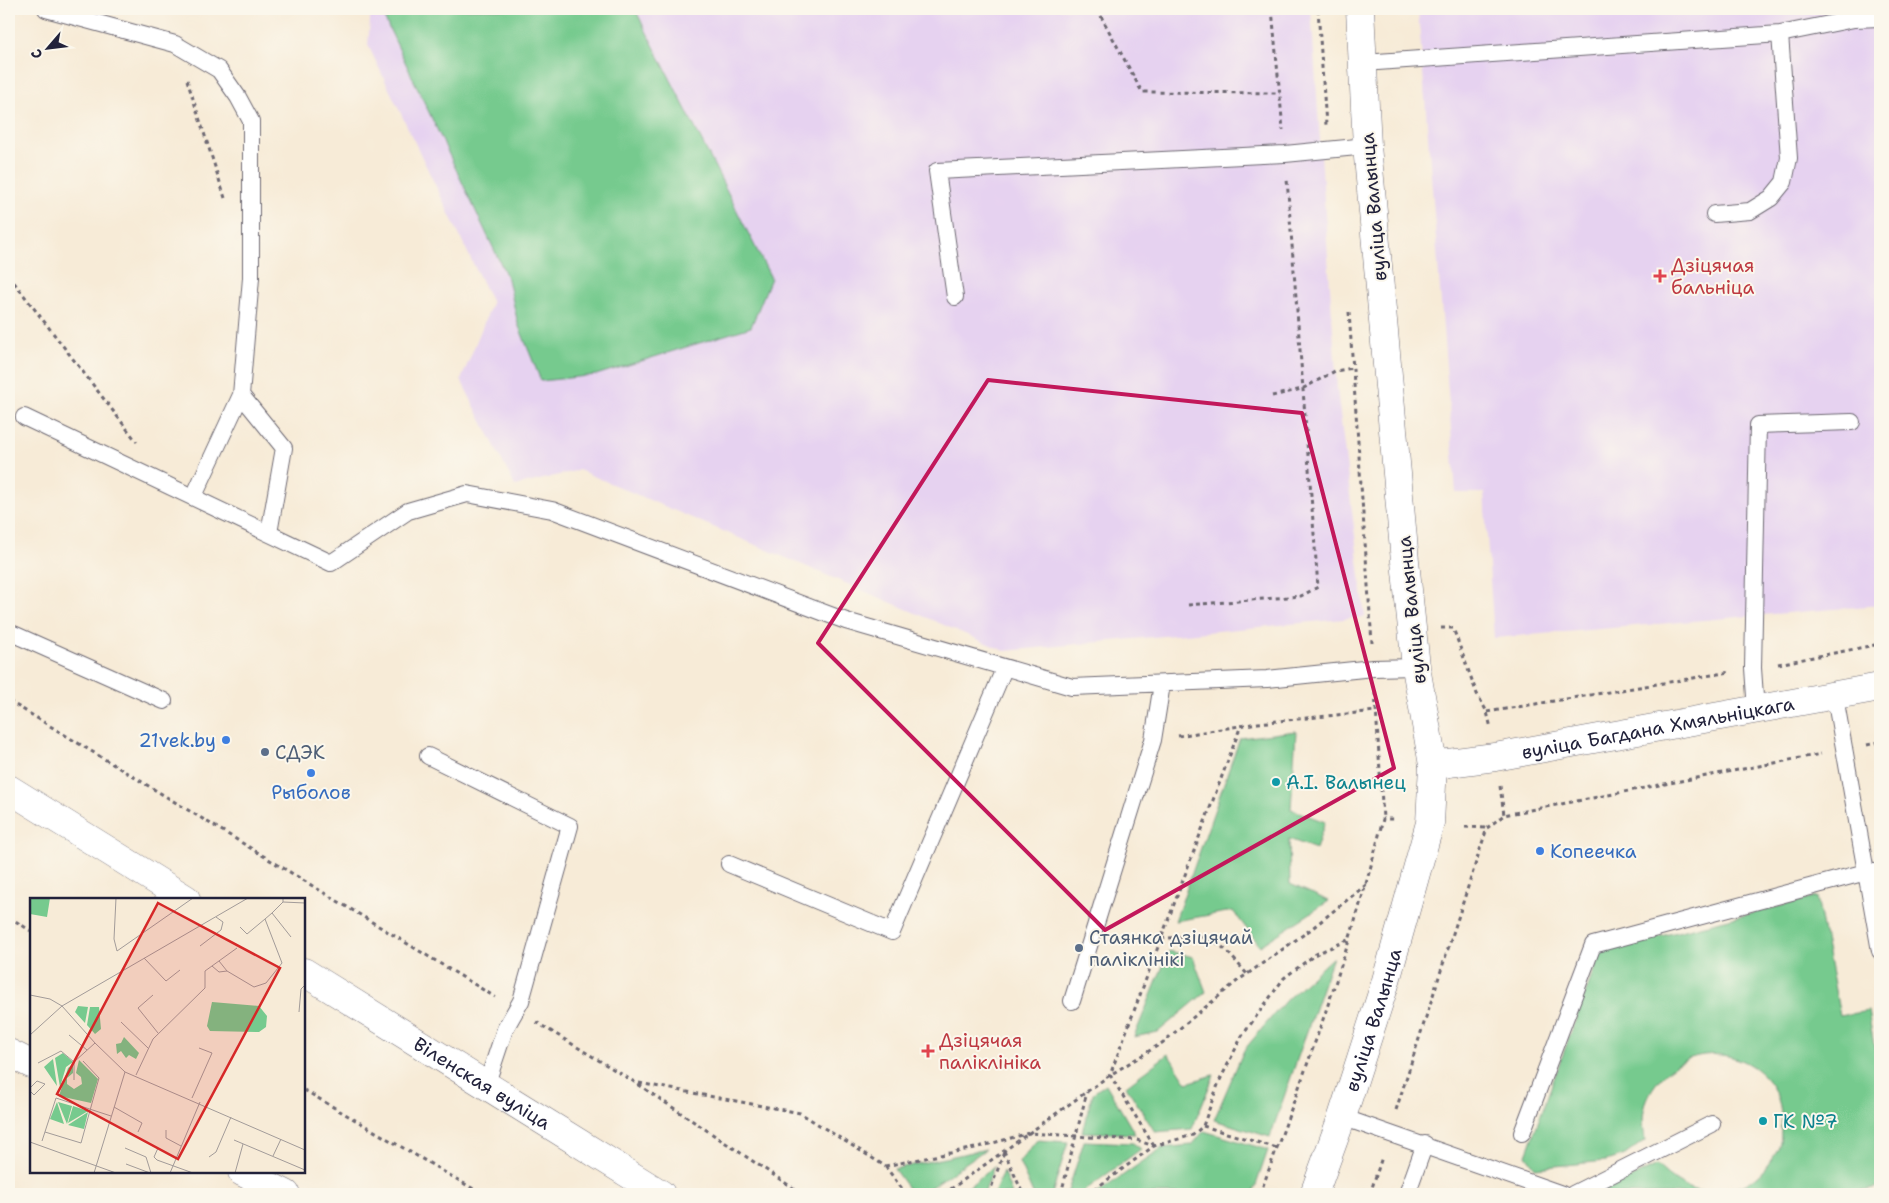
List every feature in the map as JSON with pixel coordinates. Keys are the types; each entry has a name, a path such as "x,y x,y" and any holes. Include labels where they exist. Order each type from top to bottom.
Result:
{"street":[{"name":"вуліца Валынца","path":"1314,1194 1342,1117 1386,984 1430,823 1433,766 1416,667 1367,146 1360,9"},
{"name":"вуліца Багдана Хмяльніцкага","path":"1433,766 1880,688"},
{"path":"9,789 184,898"},
{"name":"Віленская вуліца","path":"305,973 661,1194"},
{"path":"9,1053 30,1064"},
{"path":"244,1173 286,1194"}],"lane":[{"path":"46,9 175,44 219,70 238,96 250,121 251,278 241,395 194,496"},
{"path":"1363,63 1780,34 1854,19 1880,18"},
{"path":"1714,214 1750,211 1771,198 1784,182 1789,158 1780,34"},
{"path":"955,296 937,171 1285,154 1367,146"},
{"path":"241,395 284,448 269,532"},
{"path":"24,417 194,496 331,563 408,511 467,494 552,510 846,621 1004,669 1072,687 1266,680 1373,668 1416,667"},
{"path":"1756,711 1753,668 1758,425 1852,422"},
{"path":"9,632 164,701"},
{"path":"729,864 892,932 1004,669"},
{"path":"1072,1001 1153,740 1162,684"},
{"path":"1835,697 1843,750 1873,872 1880,951"},
{"path":"428,756 570,826 554,874 521,1001 505,1029 486,1086"},
{"path":"1522,1133 1593,945 1873,872"},
{"path":"1342,1117 1425,1144 1562,1194"},
{"path":"1573,1194 1712,1124"},
{"path":"1407,1194 1425,1144"}],"path":[{"path":"1097,9 1142,92 1280,93"},
{"path":"1188,605 1300,596 1318,587 1272,9"},
{"path":"1318,9 1326,150"},
{"path":"175,44 226,203"},
{"path":"9,276 141,447"},
{"path":"1349,302 1372,633"},
{"path":"1272,396 1302,389 1335,371 1353,368"},
{"path":"1440,628 1453,628 1477,694 1487,712 1492,733"},
{"path":"1487,712 1753,668 1880,644"},
{"path":"1260,1194 1350,939 1367,884 1383,819 1374,685"},
{"path":"9,701 636,1083 802,1194"},
{"path":"1153,740 1284,720 1376,711"},
{"path":"1110,1075 1240,728"},
{"path":"1370,1194 1487,828 1504,815 1843,750"},
{"path":"1499,781 1504,815"},
{"path":"1383,819 1393,819"},
{"path":"1465,827 1487,828"},
{"path":"944,1194 1110,1075 1162,1043 1247,974 1310,930 1367,884"},
{"path":"9,917 30,929"},
{"path":"1161,939 1188,936 1210,938 1221,944 1247,974"},
{"path":"1088,1194 1154,1146 1192,1135 1203,1126 1219,1082 1242,1036 1284,978 1316,954 1350,939"},
{"path":"1110,1075 1154,1146"},
{"path":"636,1083 800,1113 885,1166 906,1194"},
{"path":"305,1091 482,1194"},
{"path":"1061,1194 1088,1091"},
{"path":"1203,1126 1277,1148"},
{"path":"885,1166 975,1148 1029,1133 1137,1140 1154,1146"},
{"path":"989,1194 1004,1151"},
{"path":"1004,1151 1023,1194"}],"highlighted area":[{"path":"988,380 1302,413 1394,768 1105,930 818,643"}],"shaded area":[{"path":"371,9 1311,9 1337,389 1365,617 1005,651 579,470 515,486 461,380 492,303 368,45"},
{"name":"Дзіцячая бальніца","path":"1418,9 1880,9 1880,605 1494,638 1484,493 1456,493"}],"green space":[{"path":"380,9 635,9 771,278 751,327 596,375 541,381 518,324 508,279"},
{"path":"1296,731 1291,809 1325,822 1316,849 1289,839 1290,884 1329,901 1260,946 1233,911 1175,921 1240,738"},
{"path":"1817,897 1840,1016 1868,1011 1880,1080 1880,1187 1840,1194 1599,1194 1657,1165 1683,1185 1692,1189 1712,1192 1742,1186 1764,1170 1780,1143 1780,1105 1772,1086 1759,1072 1743,1061 1724,1055 1704,1055 1685,1060 1663,1076 1652,1089 1645,1104 1643,1125 1645,1140 1625,1155 1606,1161 1535,1168 1526,1155 1601,951"},
{"path":"1169,951 1193,957 1206,992 1158,1032 1134,1037"},
{"path":"1333,957 1270,1137 1214,1120 1244,1050 1286,1000"},
{"path":"1168,1054 1187,1083 1214,1075 1192,1129 1155,1132 1126,1086"},
{"path":"1106,1084 1135,1134 1082,1132 1093,1093"},
{"path":"1204,1131 1268,1150 1253,1194 1096,1194 1162,1148 1192,1145"},
{"path":"1037,1140 1068,1142 1052,1194 1033,1194 1019,1162"},
{"path":"1084,1141 1133,1143 1141,1149 1080,1194 1067,1194"},
{"path":"986,1149 921,1194 912,1194 894,1169"},
{"path":"994,1166 984,1194 960,1194"},
{"path":"1003,1171 1012,1194 994,1194"}],"place":[{"name":"Дзіцячая бальніца","path":"1660,276"},
{"name":"21vek.by","path":"226,740"},
{"name":"СДЭК","path":"265,752"},
{"name":"Рыболов","path":"311,773"},
{"name":"А.І. Валынец","path":"1276,782"},
{"name":"Копеечка","path":"1540,851"},
{"name":"Стаянка дзіцячай паліклінікі","path":"1079,948"},
{"name":"Дзіцячая паліклініка","path":"928,1051"},
{"name":"ГК №7","path":"1763,1121"}]}
